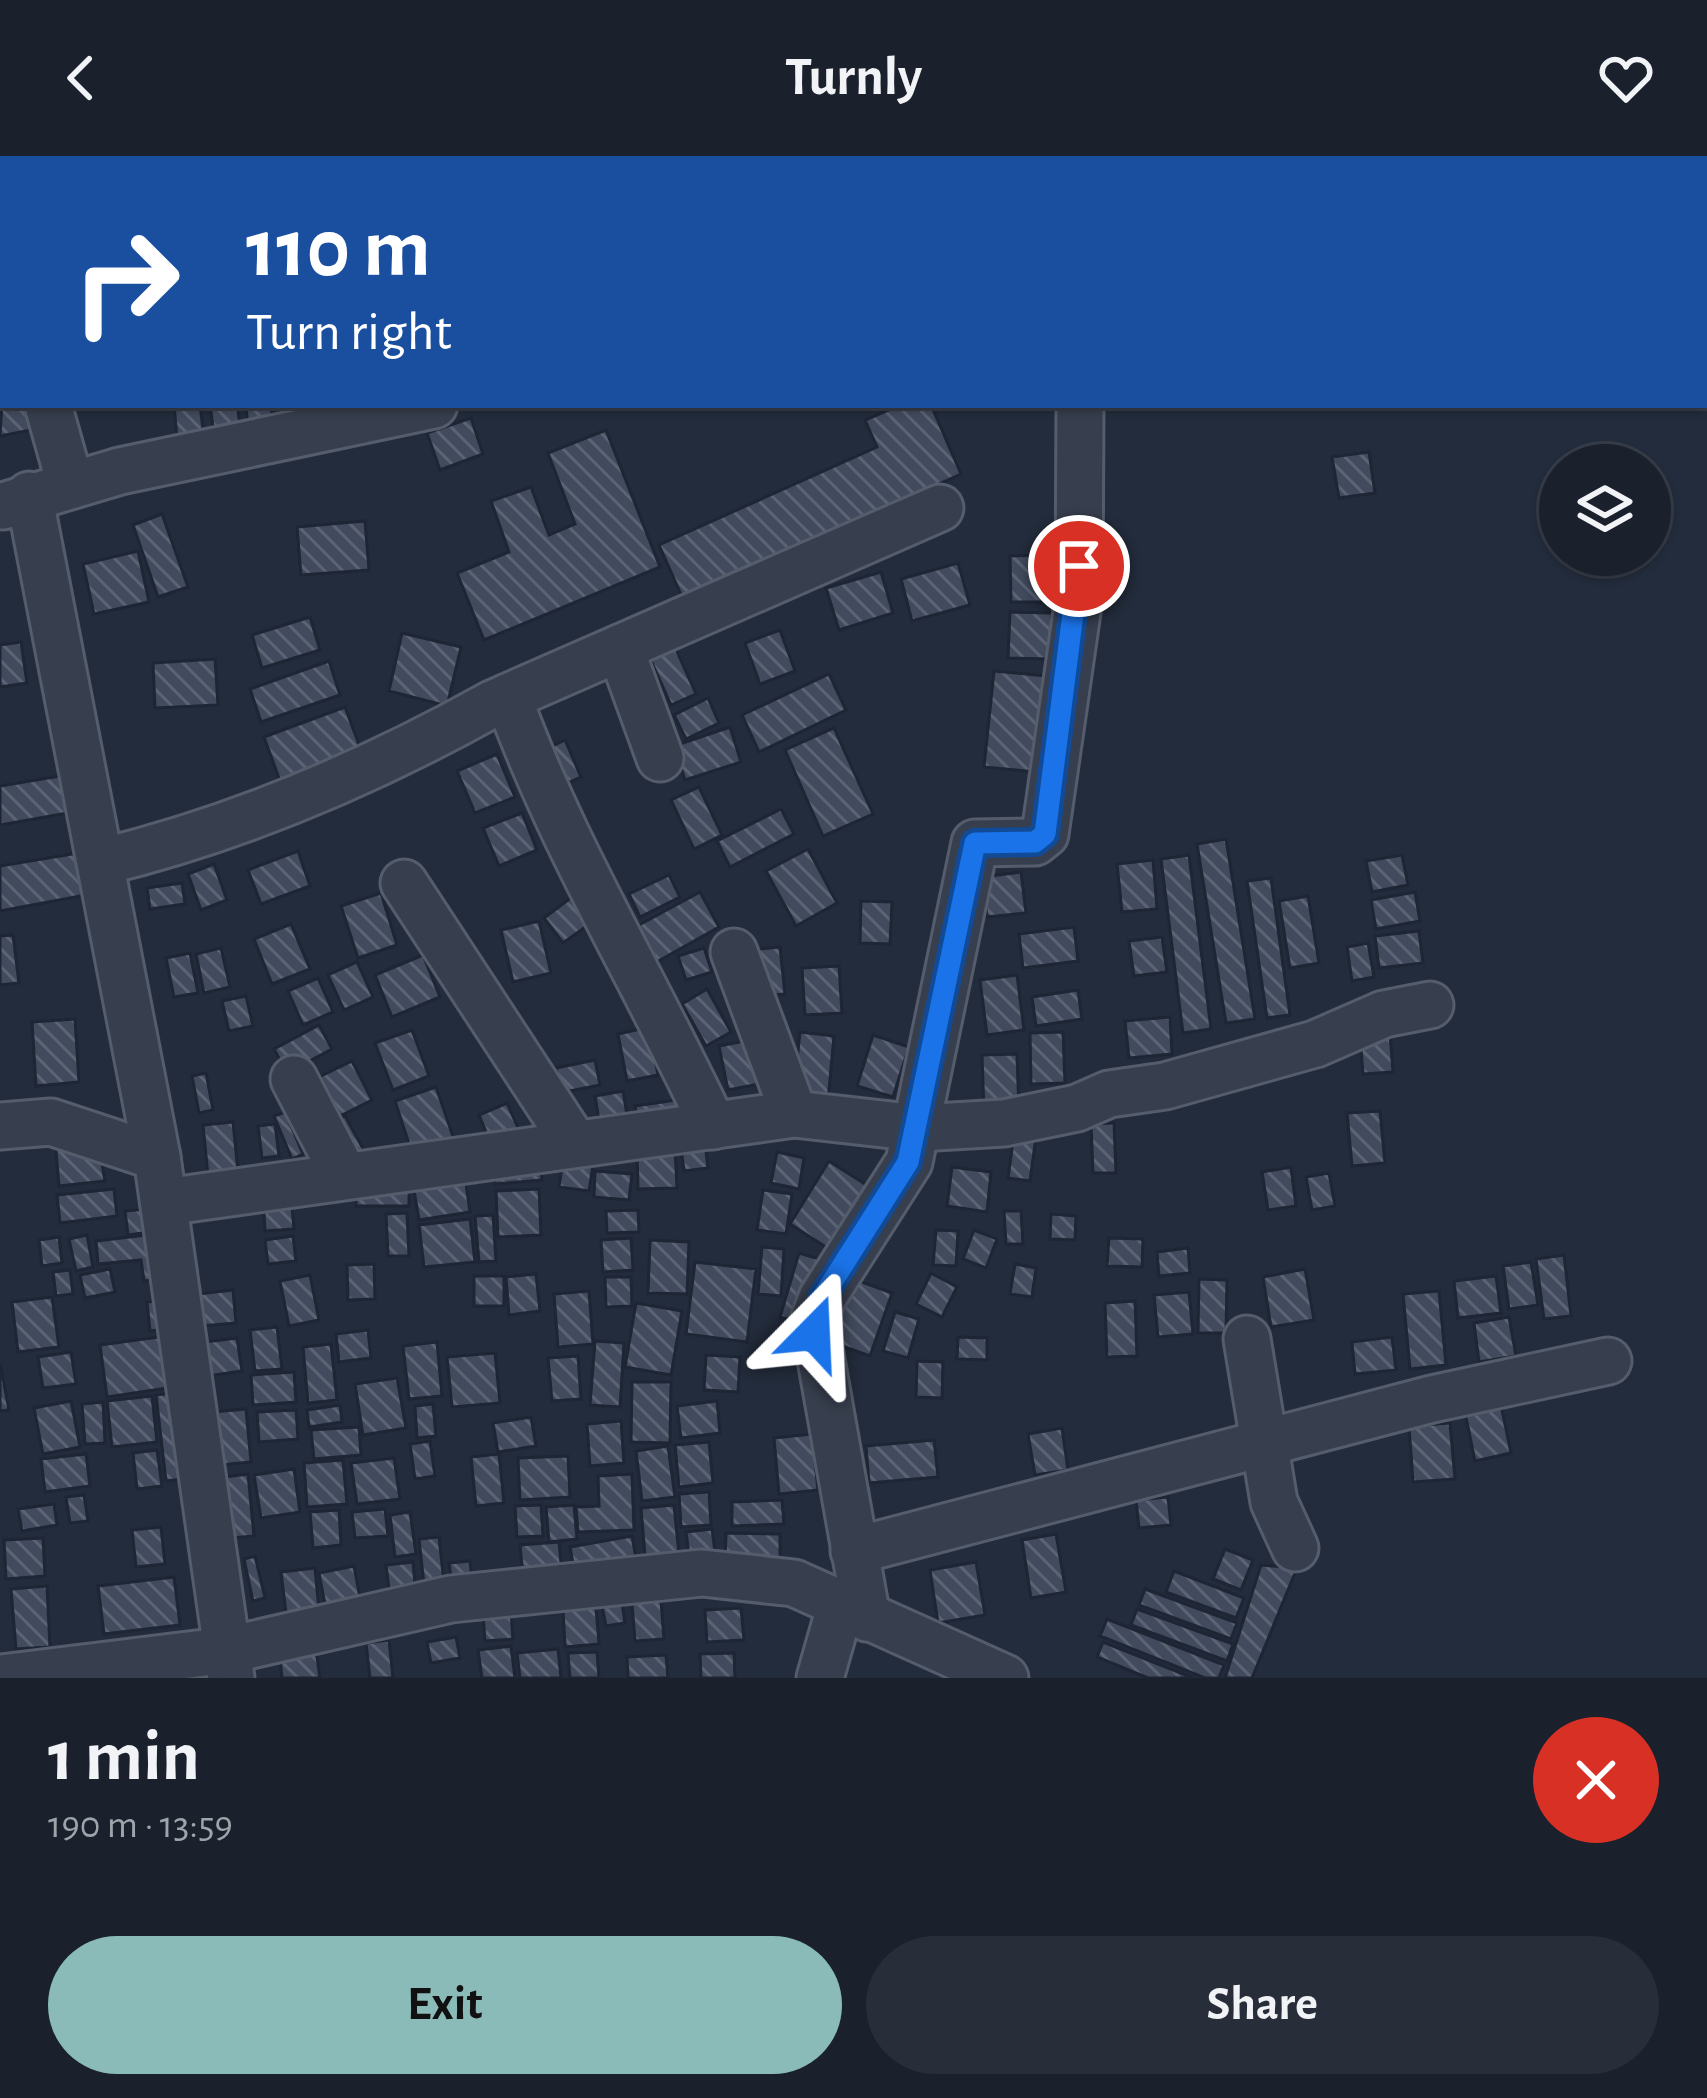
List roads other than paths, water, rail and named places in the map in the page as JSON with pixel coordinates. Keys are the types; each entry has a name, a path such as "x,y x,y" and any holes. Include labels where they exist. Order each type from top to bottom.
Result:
{"street":[{"path":"48,408 33,495 165,1202 230,1664"},
{"path":"33,495 421,408"},
{"path":"820,1678 852,1612 854,1551 814,1321 822,1298 901,1178 918,1127 975,843 1035,842 1045,834 1079,598 1080,408"},
{"path":"101,862 234,826 426,741 508,697 940,508"},
{"path":"620,648 660,758"},
{"path":"508,697 555,819 628,949 713,1126"},
{"path":"404,883 575,1144"},
{"path":"734,952 794,1114"},
{"path":"165,1202 794,1114 918,1127 1004,1123 1077,1108 1109,1094 1165,1086 1315,1044 1384,1014 1430,1005"},
{"path":"294,1079 344,1175"},
{"path":"0,1126 51,1122 157,1157"},
{"path":"1247,1339 1274,1502 1295,1547"},
{"path":"854,1551 1432,1399 1608,1361"},
{"path":"2,1678 230,1664 451,1599 702,1573 753,1574 794,1583 1006,1678"}]}
